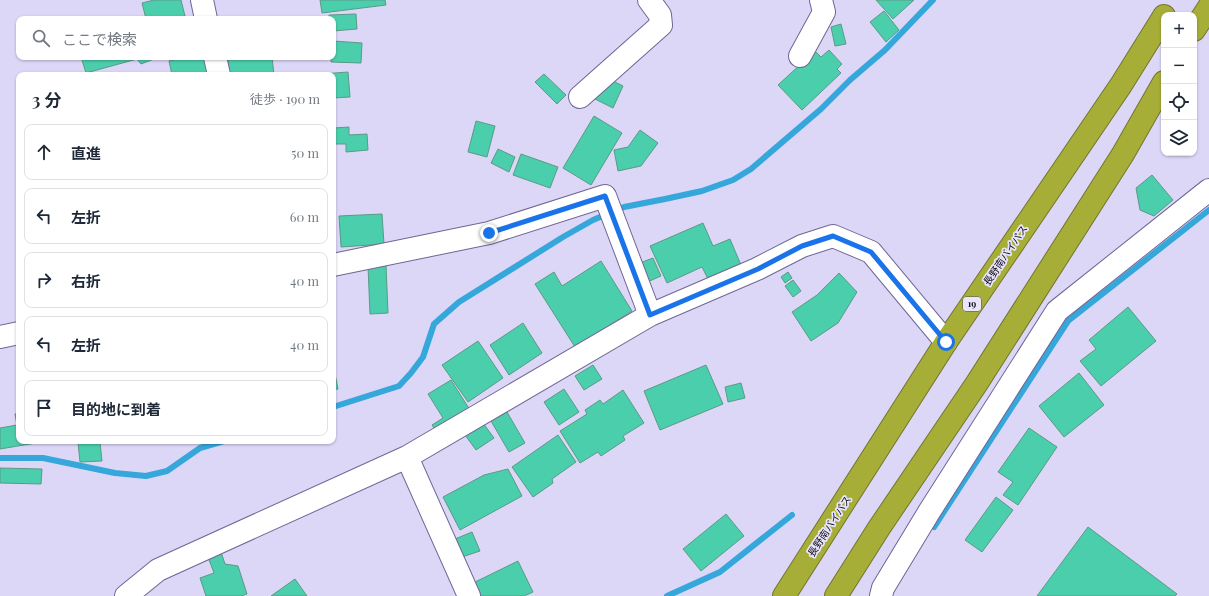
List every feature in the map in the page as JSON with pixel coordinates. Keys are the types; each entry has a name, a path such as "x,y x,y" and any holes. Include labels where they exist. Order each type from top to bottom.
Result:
{"highway":[{"name":"長野南バイパス","path":"1166,12 1174,0"},
{"path":"1197,25 1209,7"},
{"name":"長野南バイパス","path":"784,596 946,342 1121,85 1161,20"},
{"path":"836,596 879,528 977,382 1123,154 1163,84"}],"street":[{"path":"202,0 205,16"},
{"path":"580,97 661,25 660,15 649,0"},
{"path":"800,56 824,12 821,0"},
{"path":"216,60 218,72"},
{"path":"881,596 883,588 929,512 1057,311 1209,190"},
{"path":"336,264 489,233 605,196 612,211 650,315"},
{"path":"126,596 158,570 408,458 650,315 758,269 802,246 833,236 871,252 946,342"},
{"path":"0,337 16,334"},
{"path":"408,458 469,596"}],"building":[{"path":"154,0 181,0 185,16 145,16 142,3"},
{"path":"320,0 385,0 386,5 322,13"},
{"path":"876,0 914,0 893,19"},
{"path":"884,11 899,30 886,42 870,22"},
{"path":"356,14 357,29 336,31 336,16 329,15"},
{"path":"841,24 846,44 835,46 831,27"},
{"path":"336,41 362,43 361,63 331,62 331,60 336,60"},
{"path":"829,50 842,64 837,69 841,73 802,110 778,85 815,51 821,57"},
{"path":"82,60 133,60 90,72 86,72"},
{"path":"138,60 151,60 141,64"},
{"path":"210,60 212,72 171,72 169,61"},
{"path":"228,60 272,60 274,72 229,72"},
{"path":"348,72 350,97 336,98 336,73"},
{"path":"544,74 566,95 557,104 535,82"},
{"path":"605,77 623,86 613,108 595,99"},
{"path":"594,116 622,133 591,185 563,168"},
{"path":"476,121 495,126 487,157 468,152"},
{"path":"349,127 349,135 367,134 368,150 346,152 346,144 336,144 336,128"},
{"path":"640,130 658,143 641,166 618,171 614,150 628,147"},
{"path":"498,149 515,157 509,172 491,163"},
{"path":"521,154 558,167 550,188 513,175"},
{"path":"1152,175 1173,200 1154,216 1140,210 1136,188"},
{"path":"382,214 384,244 341,247 339,216"},
{"path":"703,223 713,246 730,239 741,265 708,279 702,267 667,283 650,246"},
{"path":"653,258 661,276 645,283 637,264"},
{"path":"601,261 632,311 575,347 535,284 554,272 562,286"},
{"path":"386,265 388,313 370,314 368,266"},
{"path":"788,272 792,278 785,283 781,277"},
{"path":"839,273 857,292 838,323 811,341 792,312 817,295"},
{"path":"793,280 801,291 793,297 785,286"},
{"path":"1128,307 1156,341 1101,386 1080,361 1096,349 1089,340"},
{"path":"523,323 542,353 509,375 490,345"},
{"path":"478,341 503,378 468,402 442,365"},
{"path":"593,365 602,379 584,390 575,376"},
{"path":"706,365 723,404 660,430 644,391"},
{"path":"1079,373 1104,405 1064,437 1039,406"},
{"path":"336,379 338,389 336,389"},
{"path":"451,380 470,410 436,431 432,425 443,418 428,394"},
{"path":"741,383 745,398 728,402 725,387"},
{"path":"564,389 579,412 559,425 544,402"},
{"path":"623,390 644,423 623,436 625,440 601,456 598,452 580,463 560,431 587,414 585,410 600,400 603,404"},
{"path":"507,412 525,443 509,452 491,421"},
{"path":"483,423 494,438 476,450 465,435"},
{"path":"16,425 16,444 30,444 0,449 0,428"},
{"path":"1029,428 1057,447 1018,505 1003,495 1013,482 998,472"},
{"path":"558,435 576,462 552,479 553,483 533,497 512,467"},
{"path":"78,444 100,444 102,461 80,462"},
{"path":"0,468 42,469 41,484 0,483"},
{"path":"508,469 522,496 460,530 443,497 484,475"},
{"path":"996,497 1013,510 982,552 965,540"},
{"path":"726,514 744,536 701,571 683,549"},
{"path":"1088,527 1177,594 1175,596 1037,596"},
{"path":"472,532 480,551 462,557 455,539"},
{"path":"221,552 225,564 238,566 247,594 241,596 206,596 200,578 214,573 208,557"},
{"path":"518,561 533,592 524,596 474,596 469,585"},
{"path":"295,579 307,596 271,596"}],"waterway":[{"path":"336,406 399,386 423,357 434,324 459,302 563,237 593,220 624,207 702,191 733,180 751,169 821,109 850,80 885,50 933,0"},
{"path":"934,527 1068,321 1209,210"},
{"path":"0,458 43,458 115,473 146,476 167,471 200,448 214,444"},
{"path":"667,596 720,572 792,515"}],"route":[{"path":"489,233 605,196 614,216 650,315 758,269 802,246 833,236 871,252 946,342"}]}
